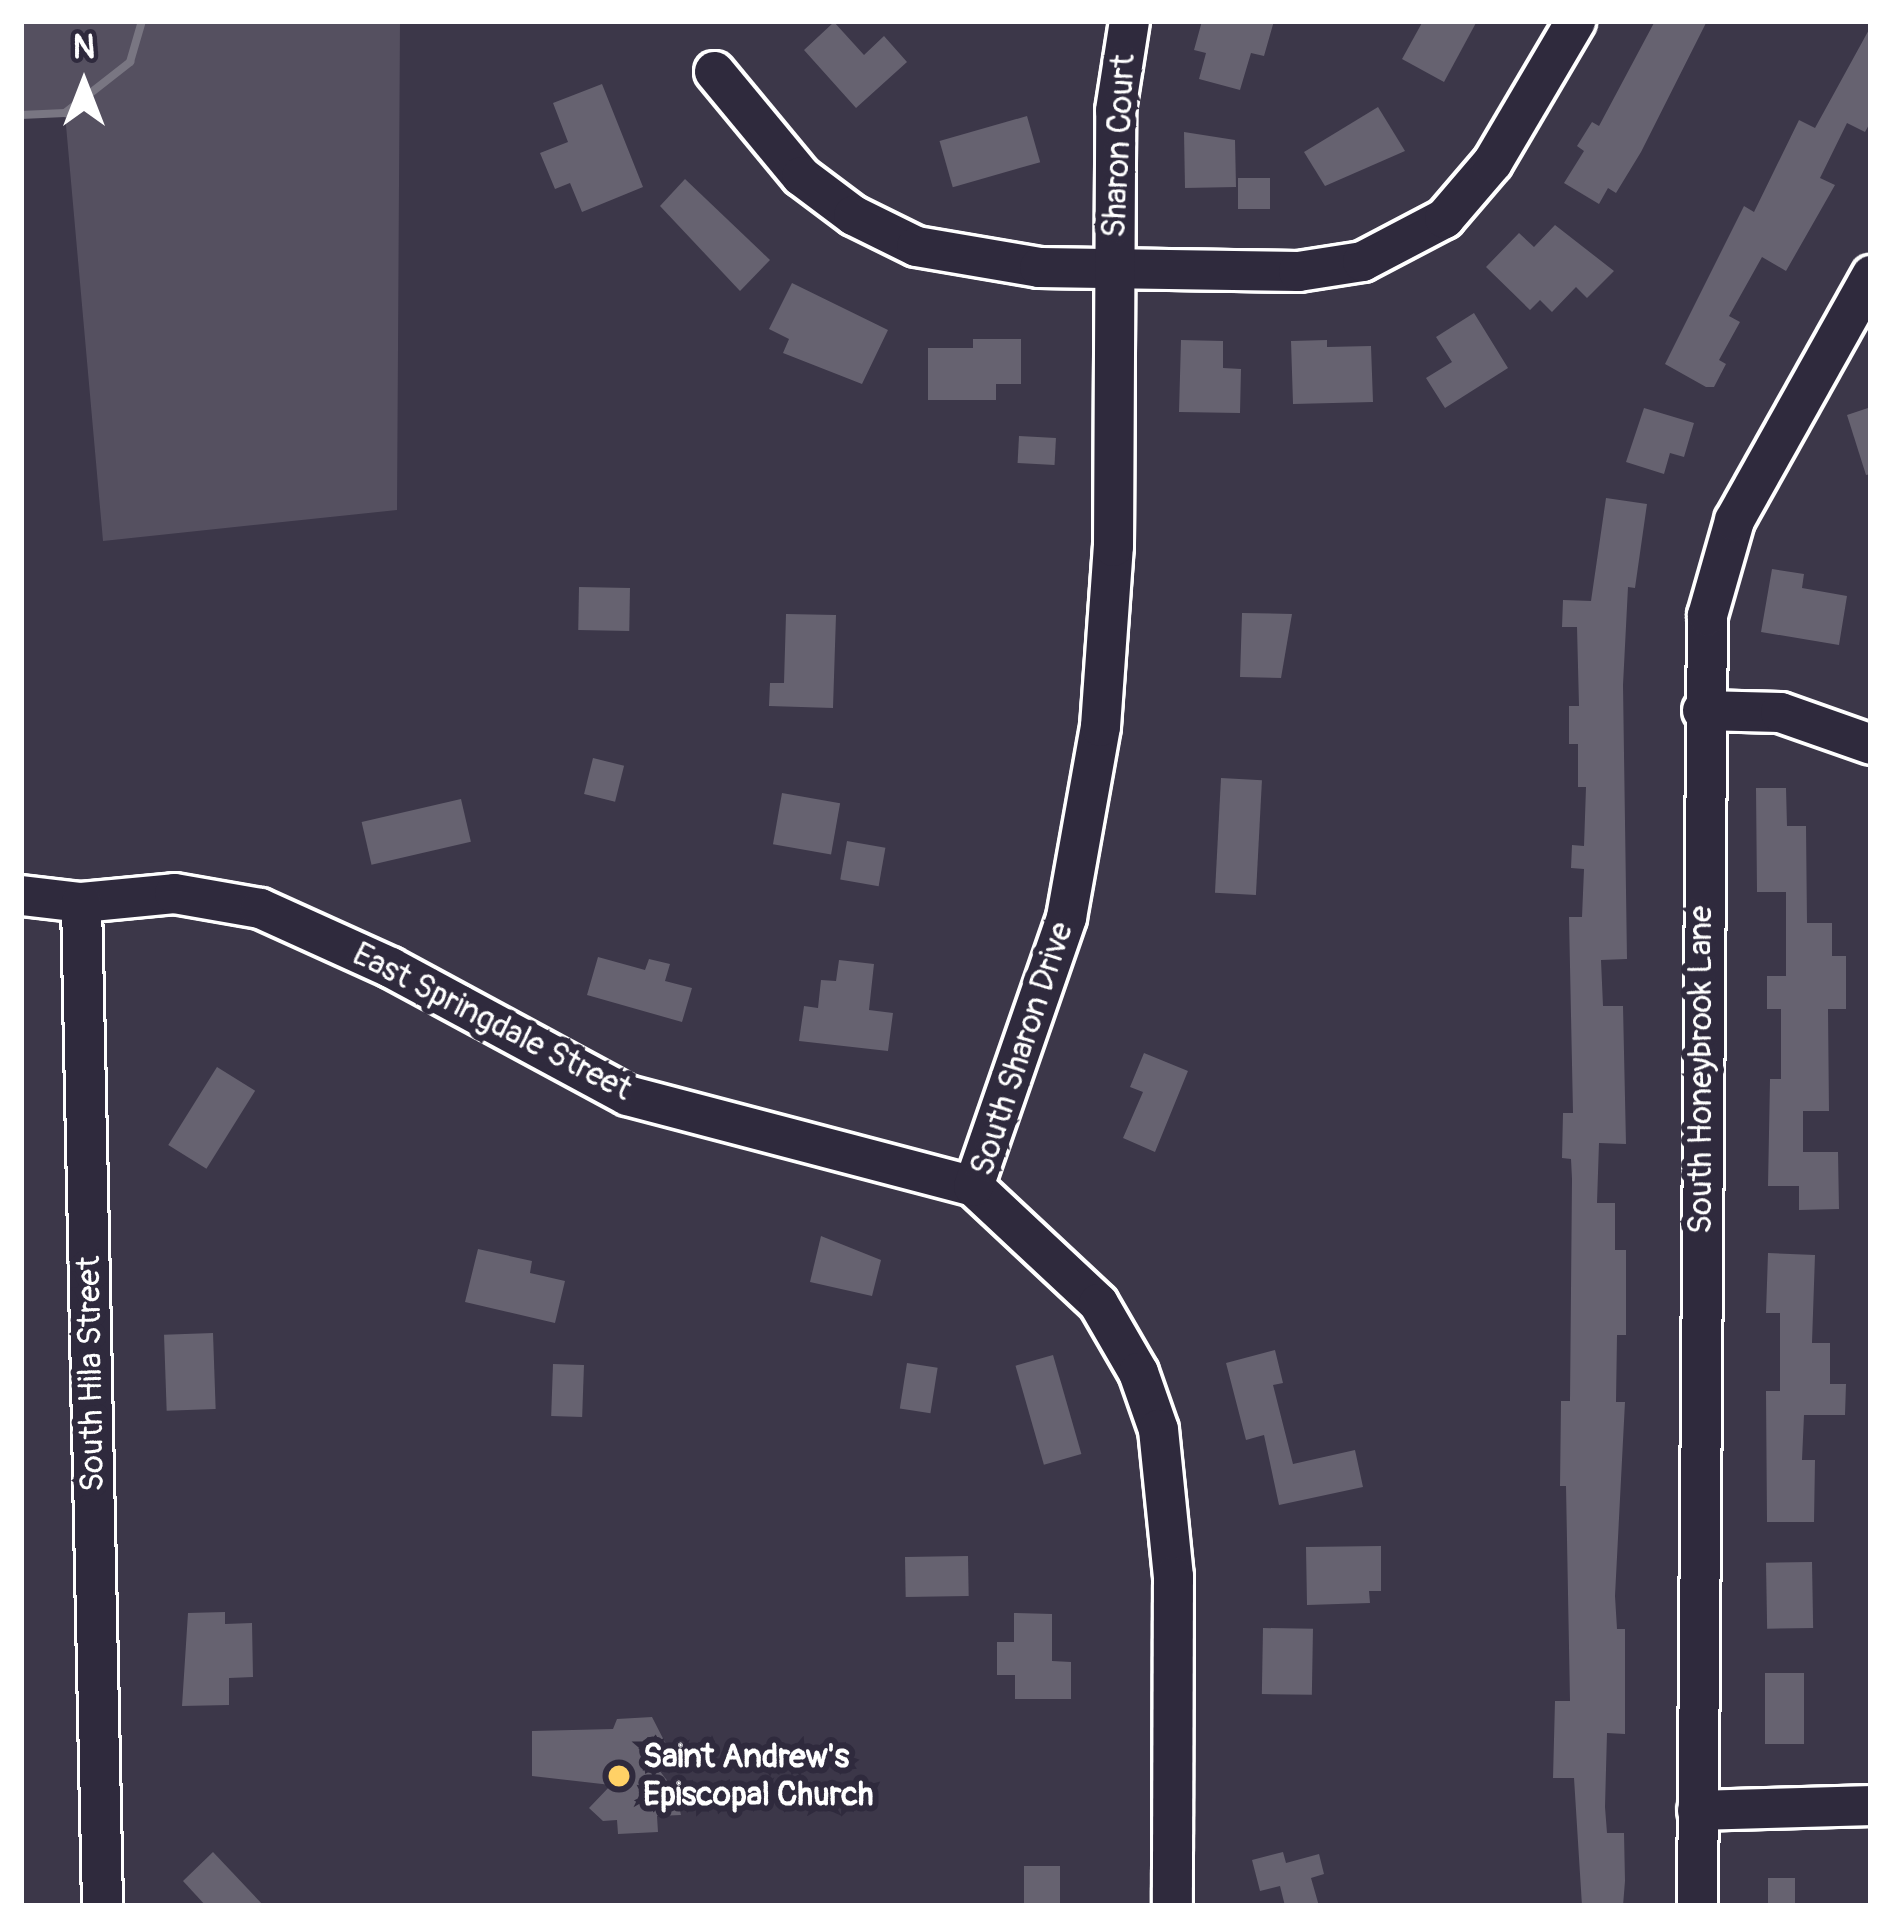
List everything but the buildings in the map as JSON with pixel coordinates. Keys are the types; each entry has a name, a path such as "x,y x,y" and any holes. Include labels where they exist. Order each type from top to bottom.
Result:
{"street":[{"name":"Sharon Court","path":"1113,271 1115,110 1129,21"},
{"path":"713,71 801,176 882,232 953,256 1113,271 1298,271 1391,250 1470,192 1575,21"},
{"name":"South Sharon Drive","path":"1113,271 1113,546 1100,726 1066,917 973,1186 1098,1304 1138,1372 1158,1429 1173,1576 1172,1906"},
{"name":"South Honeybrook Lane","path":"1697,1906 1702,710 1707,615 1734,520 1870,278"},
{"path":"1702,710 1780,712 1871,744"},
{"name":"East Springdale Street","path":"82,902 174,893 260,908 390,968 627,1095 973,1186"},
{"path":"21,895 82,902"},
{"name":"South Hila Street","path":"82,902 102,1906"},
{"path":"1697,1810 1871,1805"}],"shaded area":[{"path":"21,21 400,21 397,510 103,541 65,114 21,115"}],"waterway":[{"path":"21,115 65,113 130,62 142,21"}],"place":[{"name":"Saint Andrew's Episcopal Church","path":"619,1776"}]}
